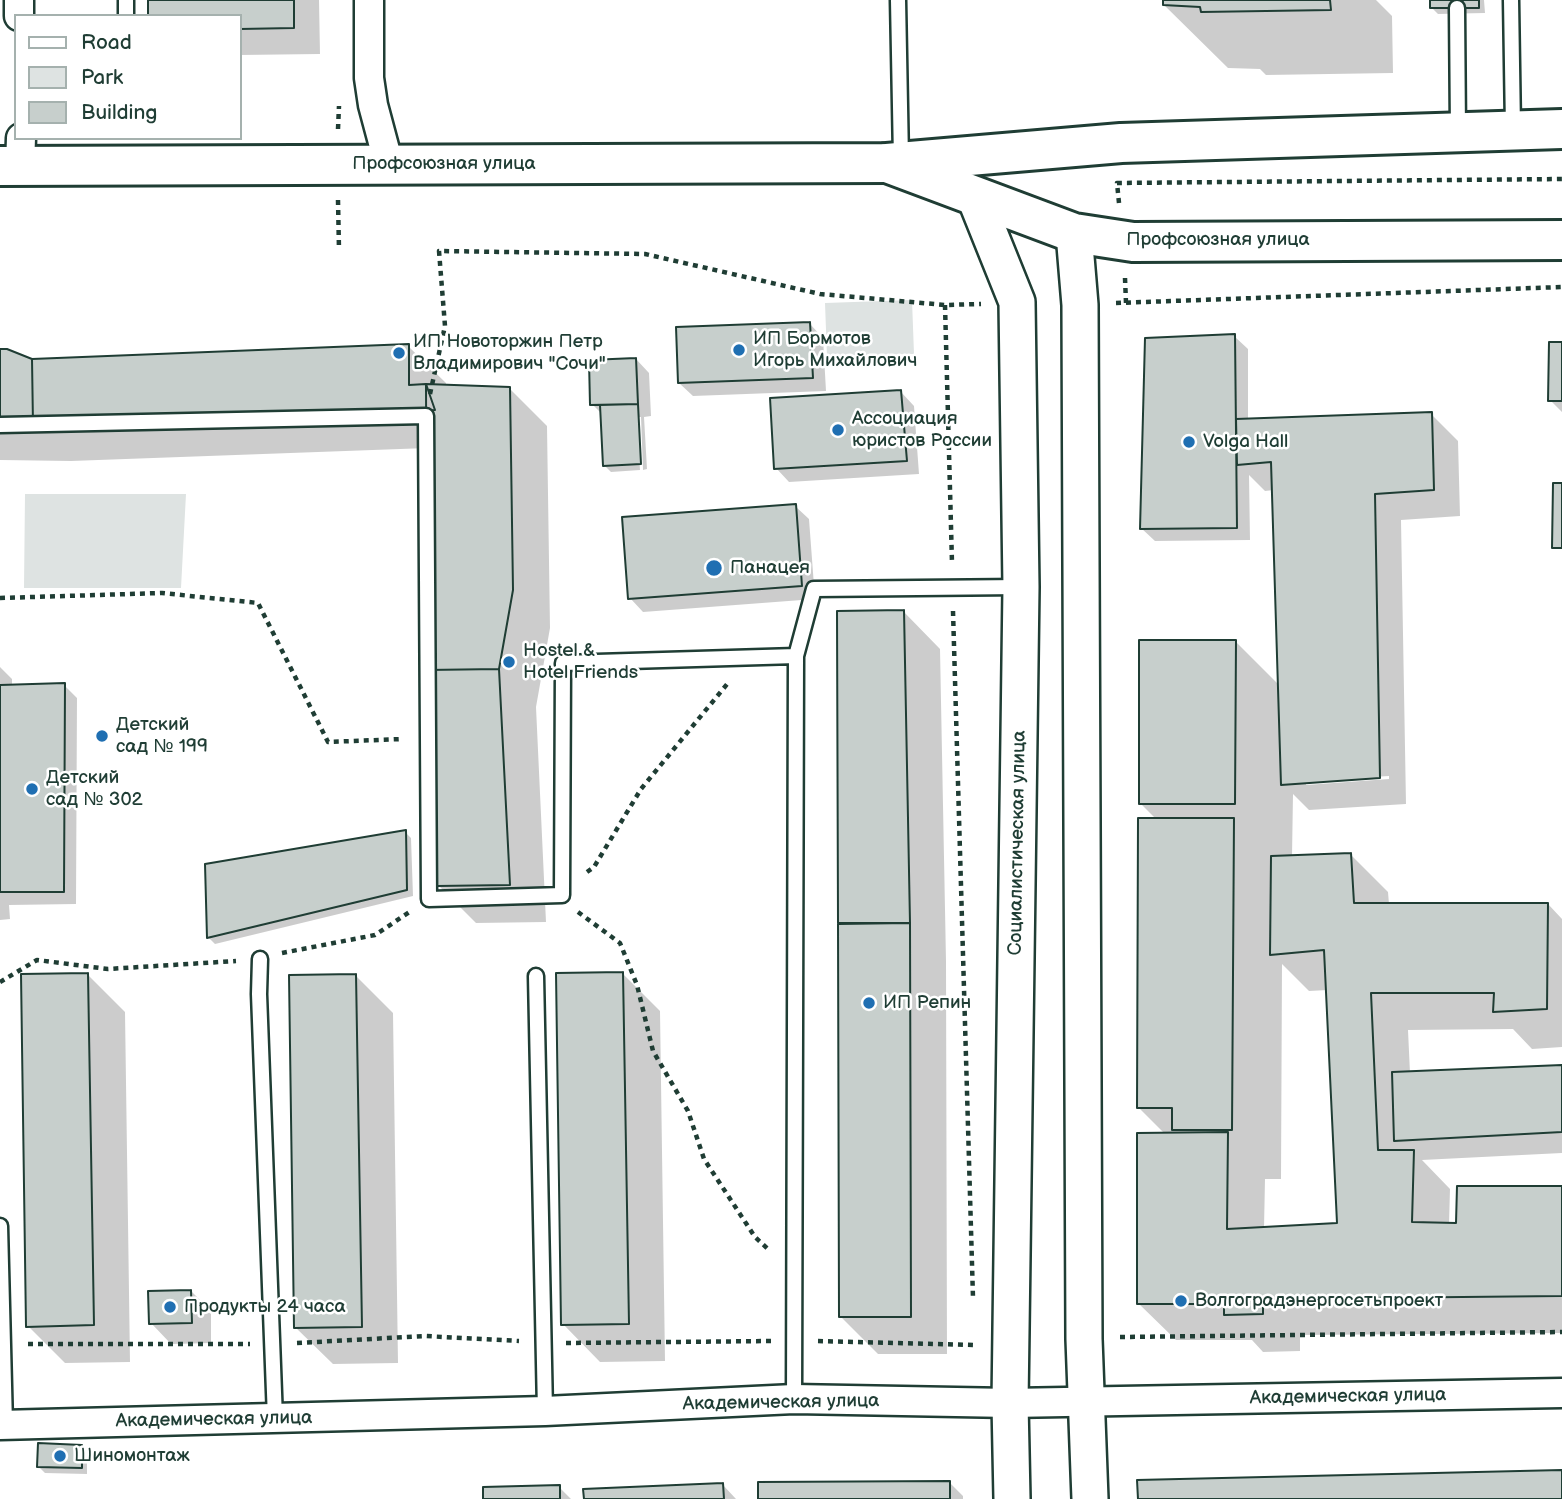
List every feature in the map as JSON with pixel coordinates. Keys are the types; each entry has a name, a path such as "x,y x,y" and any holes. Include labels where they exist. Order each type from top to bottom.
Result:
{"main road":[{"name":"Профсоюзная улица","path":"14,157 389,165 894,162 1121,144 1562,129"},
{"name":"Профсоюзная улица","path":"894,162 1074,233 1133,242 1562,240"}],"street":[{"path":"369,0 369,78 373,105 389,165"},
{"name":"Социалистическая улица","path":"974,195 1017,302 1021,587 1010,1403 1012,1499"},
{"path":"1074,233 1080,305 1084,1339 1090,1499"},
{"name":"Академическая улица","path":"3,1425 545,1411 794,1399 1010,1403 1562,1393"}],"lane":[{"path":"894,162 898,0"},
{"path":"1511,0 1513,130"},
{"path":"1457,8 1458,132"},
{"path":"0,425 426,416 429,899 562,895 563,663 796,656"},
{"path":"794,1399 796,656 814,589 1021,587"},
{"path":"260,959 259,995 275,1419"},
{"path":"536,976 545,1411"},
{"path":"0,1226 3,1425"}],"path":[{"path":"1118,183 1562,178"},
{"path":"426,416 444,326 439,251 645,254 820,294 945,305 1017,302"},
{"path":"1080,305 1562,287"},
{"path":"945,305 974,1303"},
{"path":"0,598 162,593 258,603 328,742 428,738"},
{"path":"562,895 594,867 641,789 748,658"},
{"path":"536,896 570,905 620,943 637,985 653,1051 688,1111 704,1159 755,1237 794,1276"},
{"path":"0,982 37,960 107,969 260,959 302,947 376,935 429,899"},
{"path":"3,1344 272,1344 425,1336 544,1343 794,1341 975,1345 974,1331"},
{"path":"1120,1337 1562,1332"}],"green space":[{"path":"912,300 914,354 827,357 825,303"},
{"path":"25,494 186,494 181,588 24,588"}],"building":[{"path":"148,0 294,0 294,28 242,29 242,14 148,14"},
{"path":"1163,0 1330,0 1331,10 1201,12 1200,7 1163,5"},
{"path":"1430,0 1479,0 1479,8 1430,8"},
{"path":"810,322 813,378 678,383 676,327"},
{"name":"Volga Hall","path":"1235,334 1237,528 1140,529 1145,338"},
{"path":"1549,342 1562,342 1562,401 1548,401"},
{"path":"409,344 409,385 426,384 435,410 33,425 32,359"},
{"path":"0,349 32,359 33,425 0,424"},
{"path":"636,358 638,404 590,405 589,360"},
{"name":"Hostel & Hotel Friends","path":"426,384 510,387 513,590 499,669 427,670"},
{"name":"Ассоциация юристов России","path":"901,390 907,461 774,469 770,398"},
{"path":"638,404 641,464 603,466 600,405"},
{"path":"1432,412 1434,490 1375,494 1380,778 1281,785 1271,462 1237,465 1236,419"},
{"path":"1553,483 1562,483 1562,548 1552,548"},
{"name":"Панацея","path":"796,504 802,586 628,599 622,517"},
{"path":"904,610 910,923 838,923 837,611"},
{"path":"1139,640 1236,640 1235,804 1139,804"},
{"path":"499,669 510,885 437,886 427,670"},
{"name":"Детский сад № 302","path":"65,683 64,892 0,892 0,685"},
{"path":"1138,818 1234,818 1232,1130 1172,1130 1172,1108 1137,1108"},
{"path":"406,830 407,890 207,938 205,864"},
{"path":"1351,853 1354,903 1548,903 1547,1009 1493,1012 1494,993 1371,993 1378,1150 1414,1150 1412,1222 1456,1223 1457,1186 1562,1186 1562,1296 1263,1299 1263,1314 1224,1315 1224,1304 1137,1304 1137,1133 1228,1132 1227,1229 1337,1223 1324,950 1270,955 1271,856"},
{"path":"910,923 911,1317 839,1317 838,924"},
{"path":"623,972 629,1324 561,1325 556,973"},
{"path":"88,973 94,1325 26,1327 21,974"},
{"path":"356,974 362,1327 294,1328 289,975"},
{"path":"1562,1065 1562,1132 1394,1141 1392,1072"},
{"name":"Продукты 24 часа","path":"191,1290 192,1323 149,1324 148,1291"},
{"name":"Шиномонтаж","path":"38,1443 82,1445 82,1468 37,1467"},
{"path":"1562,1470 1562,1499 1138,1499 1137,1480"},
{"path":"950,1481 950,1499 758,1499 758,1482"},
{"path":"723,1483 724,1499 584,1499 583,1489"},
{"path":"560,1485 560,1499 483,1499 483,1487"}],"place":[{"name":"ИП Бормотов Игорь Михайлович","path":"739,350"},
{"name":"ИП Новоторжин Петр Владимирович \"Сочи\"","path":"399,353"},
{"name":"Ассоциация юристов России","path":"838,430"},
{"name":"Volga Hall","path":"1189,442"},
{"name":"Панацея","path":"714,568"},
{"name":"Hostel & Hotel Friends","path":"509,662"},
{"name":"Детский сад № 199","path":"102,736"},
{"name":"Детский сад № 302","path":"32,789"},
{"name":"ИП Репин","path":"869,1003"},
{"name":"Волгоградэнергосетьпроект","path":"1181,1301"},
{"name":"Продукты 24 часа","path":"170,1307"},
{"name":"Шиномонтаж","path":"60,1456"}]}
